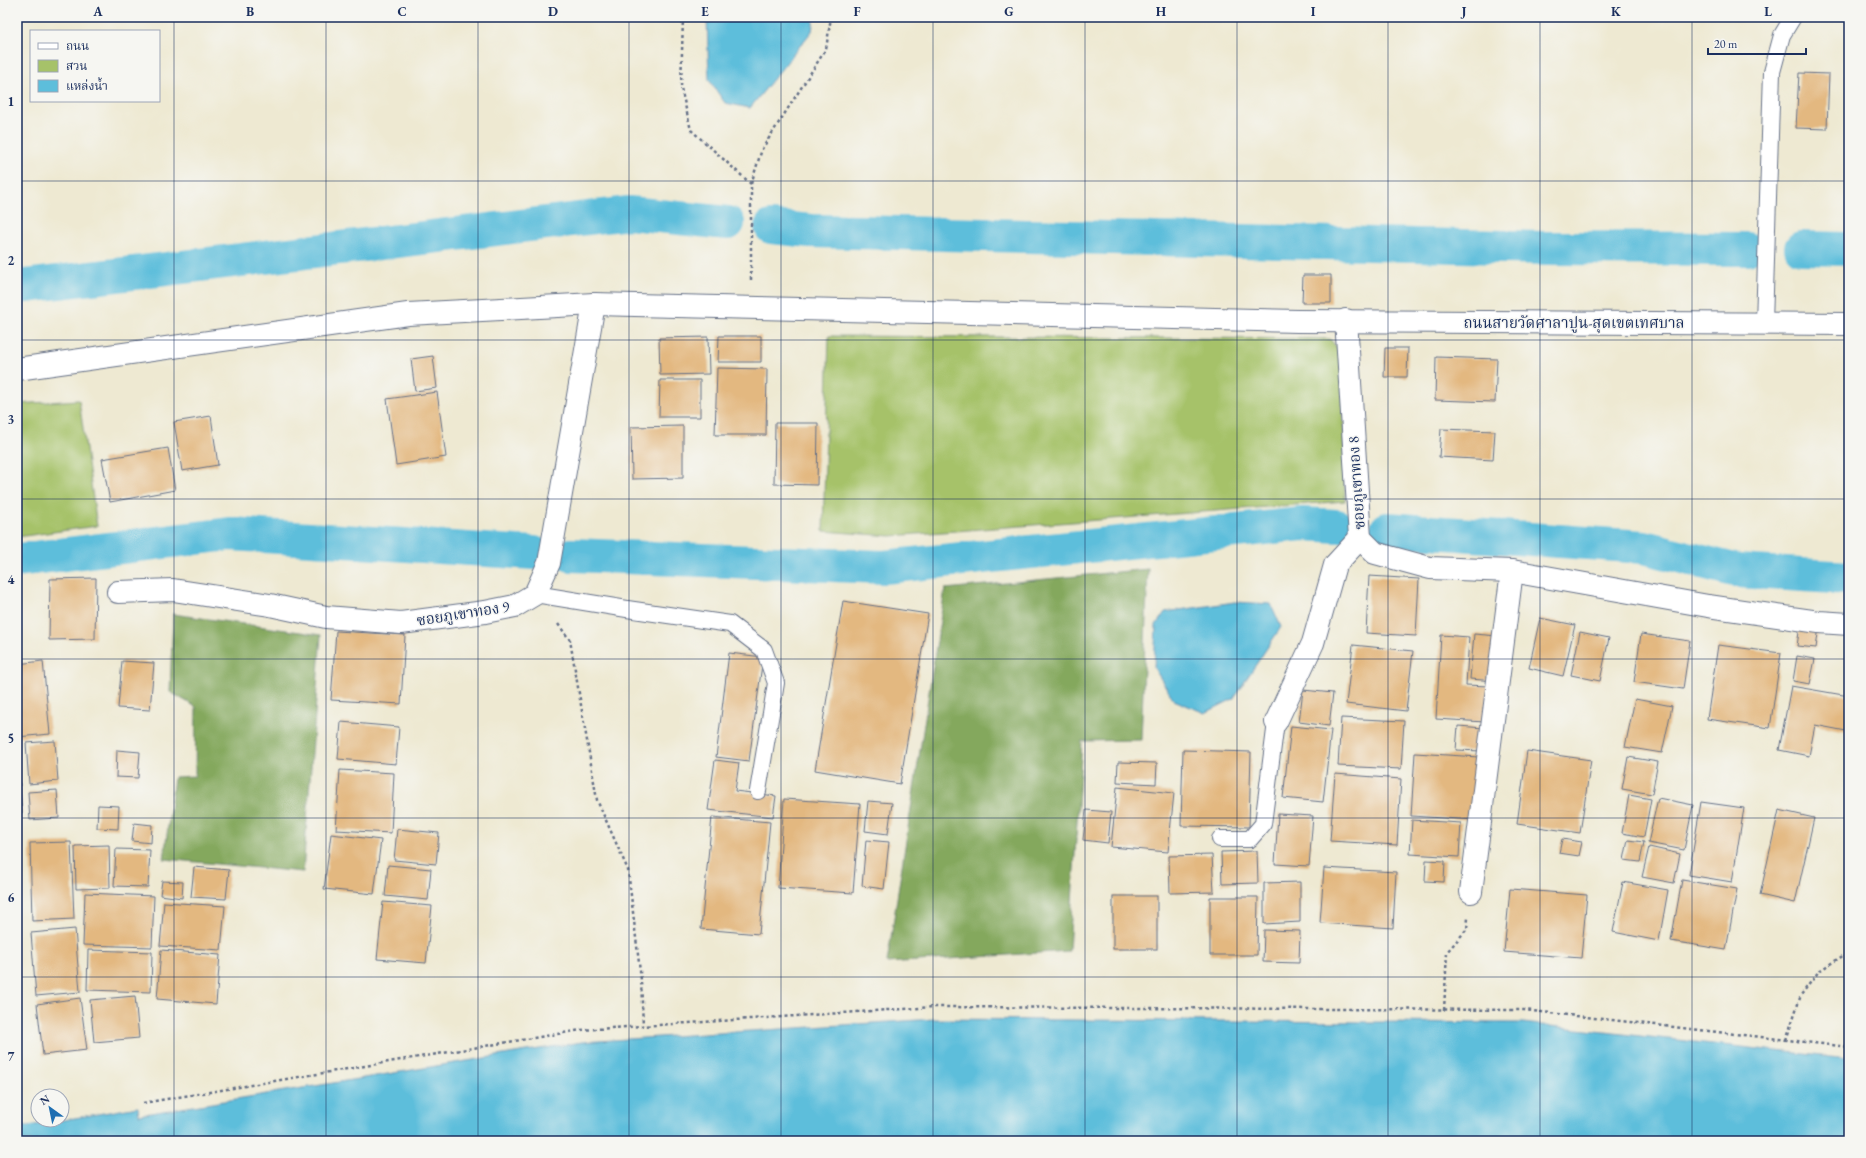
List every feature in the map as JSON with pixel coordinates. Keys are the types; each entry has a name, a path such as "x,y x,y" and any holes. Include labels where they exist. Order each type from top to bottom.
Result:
{"street":[{"name":"ถนนสายวัดศาลาปูน-สุดเขตเทศบาล","path":"17,369 408,314 594,304 1298,321 1346,320 1849,324"},
{"path":"535,594 549,563 594,304"},
{"name":"ซอยภูเขาทอง 8","path":"1276,722 1313,643 1335,565 1360,538 1346,320"},
{"path":"1360,538 1375,553 1430,568 1512,571 1708,606 1819,622 1849,624"},
{"path":"1471,892 1512,571"},
{"name":"ซอยภูเขาทอง 9","path":"118,592 173,590 270,605 326,616 401,623 485,612 515,606 535,594"}],"lane":[{"path":"1764,323 1772,72 1782,35 1794,17"},
{"path":"535,594 730,624 764,650 776,683 758,791"},
{"path":"1220,839 1250,839 1263,824 1276,722"}],"path":[{"path":"683,17 681,88 691,130 751,184"},
{"path":"751,307 751,184 762,149 826,49 831,17"},
{"path":"535,594 570,640 597,800 628,870 641,980 643,1026"},
{"path":"1444,1010 1447,952 1467,929 1471,892"},
{"path":"1786,1040 1801,995 1819,971 1849,952"},
{"path":"143,1102 581,1030 934,1007 1524,1010 1849,1046"}],"green space":[{"path":"829,336 1330,339 1342,354 1345,501 891,536 823,531"},
{"path":"79,400 97,526 17,537 17,404"},
{"path":"1148,569 1141,740 1082,741 1069,951 887,963 945,589"},
{"path":"173,614 321,635 303,872 164,859 174,777 195,776 196,707 170,692"}],"water":[{"path":"707,17 814,17 812,31 750,108 725,103 709,80"},
{"path":"1235,602 1271,604 1281,627 1233,699 1205,713 1174,700 1154,668 1156,625 1165,612"},
{"path":"934,1019 1523,1023 1849,1059 1849,1141 17,1141 17,1128 30,1126 30,1128 70,1128 70,1119 138,1107 139,1115 582,1042"}],"building":[{"path":"1799,73 1829,74 1827,129 1796,128"},
{"path":"1303,275 1331,275 1331,303 1302,303"},
{"path":"719,336 761,336 761,362 718,362"},
{"path":"708,337 709,374 660,375 659,338"},
{"path":"1385,348 1408,348 1407,377 1384,377"},
{"path":"433,356 437,388 415,391 411,359"},
{"path":"1436,357 1497,359 1495,402 1435,400"},
{"path":"717,368 767,369 766,435 715,435"},
{"path":"660,380 700,380 700,417 659,417"},
{"path":"437,392 446,457 396,465 387,399"},
{"path":"211,416 218,465 182,471 174,422"},
{"path":"775,423 818,423 817,485 774,484"},
{"path":"683,426 683,478 632,479 631,427"},
{"path":"1441,429 1495,431 1493,460 1439,457"},
{"path":"168,448 175,490 110,502 102,459"},
{"path":"1369,576 1419,579 1416,636 1366,633"},
{"path":"96,578 95,639 49,640 50,579"},
{"path":"843,601 928,614 900,784 815,770"},
{"path":"1540,618 1575,625 1563,676 1529,668"},
{"path":"1800,625 1819,627 1816,648 1797,646"},
{"path":"336,631 405,635 401,704 331,700"},
{"path":"1580,632 1609,638 1600,681 1571,675"},
{"path":"1474,634 1498,636 1495,681 1470,679"},
{"path":"1641,634 1690,641 1683,689 1634,682"},
{"path":"1441,635 1469,637 1466,685 1488,686 1485,722 1436,719"},
{"path":"1353,645 1413,651 1406,711 1346,704"},
{"path":"1718,645 1781,653 1770,728 1707,719"},
{"path":"729,653 763,657 749,761 716,757"},
{"path":"1797,656 1815,659 1810,684 1793,681"},
{"path":"43,661 50,734 17,737 17,664"},
{"path":"122,661 154,663 150,710 118,708"},
{"path":"1791,686 1849,696 1849,711 1846,731 1815,725 1809,756 1779,750"},
{"path":"1303,690 1333,693 1329,726 1299,722"},
{"path":"1635,699 1672,706 1662,753 1625,747"},
{"path":"1341,718 1404,721 1401,769 1338,766"},
{"path":"341,722 399,727 396,764 338,759"},
{"path":"1291,726 1331,730 1323,802 1283,798"},
{"path":"1458,726 1484,728 1482,751 1456,750"},
{"path":"55,741 58,781 29,784 26,743"},
{"path":"17,745 22,813 17,814"},
{"path":"117,750 140,752 138,778 116,777"},
{"path":"1183,750 1251,752 1249,827 1181,826"},
{"path":"1527,751 1591,760 1580,833 1517,824"},
{"path":"1415,753 1479,757 1475,820 1411,816"},
{"path":"1628,757 1658,762 1652,794 1622,789"},
{"path":"715,760 739,763 735,791 776,796 773,817 708,810"},
{"path":"1118,762 1157,763 1156,784 1117,782"},
{"path":"340,770 394,773 391,833 336,830"},
{"path":"1335,774 1401,779 1397,845 1330,841"},
{"path":"1117,787 1174,793 1168,852 1111,847"},
{"path":"57,790 59,818 30,820 28,792"},
{"path":"1629,795 1651,799 1644,837 1622,833"},
{"path":"1658,798 1693,805 1684,850 1648,843"},
{"path":"784,799 860,804 853,893 778,888"},
{"path":"868,801 892,803 888,834 865,831"},
{"path":"1701,802 1744,808 1732,882 1689,875"},
{"path":"98,805 119,806 118,829 97,828"},
{"path":"1086,810 1111,812 1108,843 1083,840"},
{"path":"1779,810 1814,818 1795,903 1760,895"},
{"path":"1278,814 1313,816 1309,866 1275,864"},
{"path":"712,817 770,822 759,934 701,929"},
{"path":"1412,820 1461,823 1459,857 1410,854"},
{"path":"134,823 152,825 151,843 132,841"},
{"path":"397,829 439,833 436,864 394,860"},
{"path":"331,834 381,840 374,894 324,889"},
{"path":"1562,839 1582,842 1579,856 1559,853"},
{"path":"866,840 889,842 884,889 862,886"},
{"path":"1628,840 1644,842 1640,862 1624,860"},
{"path":"71,842 74,919 32,921 30,843"},
{"path":"109,845 110,888 76,889 75,846"},
{"path":"1649,847 1680,854 1674,883 1642,877"},
{"path":"116,849 150,850 148,887 114,886"},
{"path":"1257,851 1258,883 1222,884 1221,852"},
{"path":"1212,855 1214,892 1170,893 1169,856"},
{"path":"1426,860 1445,861 1444,882 1425,881"},
{"path":"388,865 431,869 428,900 385,896"},
{"path":"194,867 229,870 226,899 191,897"},
{"path":"1324,868 1396,872 1393,928 1320,923"},
{"path":"1682,880 1737,889 1726,950 1671,941"},
{"path":"162,881 183,882 182,898 160,895"},
{"path":"1300,882 1300,922 1264,924 1264,883"},
{"path":"1623,882 1668,890 1659,941 1613,932"},
{"path":"1510,889 1587,895 1581,958 1504,952"},
{"path":"85,893 154,896 152,947 83,945"},
{"path":"1113,896 1157,896 1157,949 1113,949"},
{"path":"1210,897 1258,897 1257,955 1210,955"},
{"path":"164,902 225,906 221,950 160,946"},
{"path":"383,902 432,906 426,963 377,959"},
{"path":"75,929 80,992 36,996 31,933"},
{"path":"1264,930 1300,931 1299,963 1263,962"},
{"path":"88,950 152,952 151,992 87,990"},
{"path":"161,950 220,955 216,1004 157,999"},
{"path":"135,996 139,1038 94,1042 90,1000"},
{"path":"80,998 87,1050 43,1055 37,1004"}],"waterway":[{"path":"17,287 629,213 728,223"},
{"path":"771,227 811,231 1545,248 1747,249"},
{"path":"1801,248 1849,249"},
{"path":"571,555 884,567 1303,524 1337,526"},
{"path":"1387,529 1644,547 1738,571 1849,578"},
{"path":"17,560 230,534 534,553"}]}
